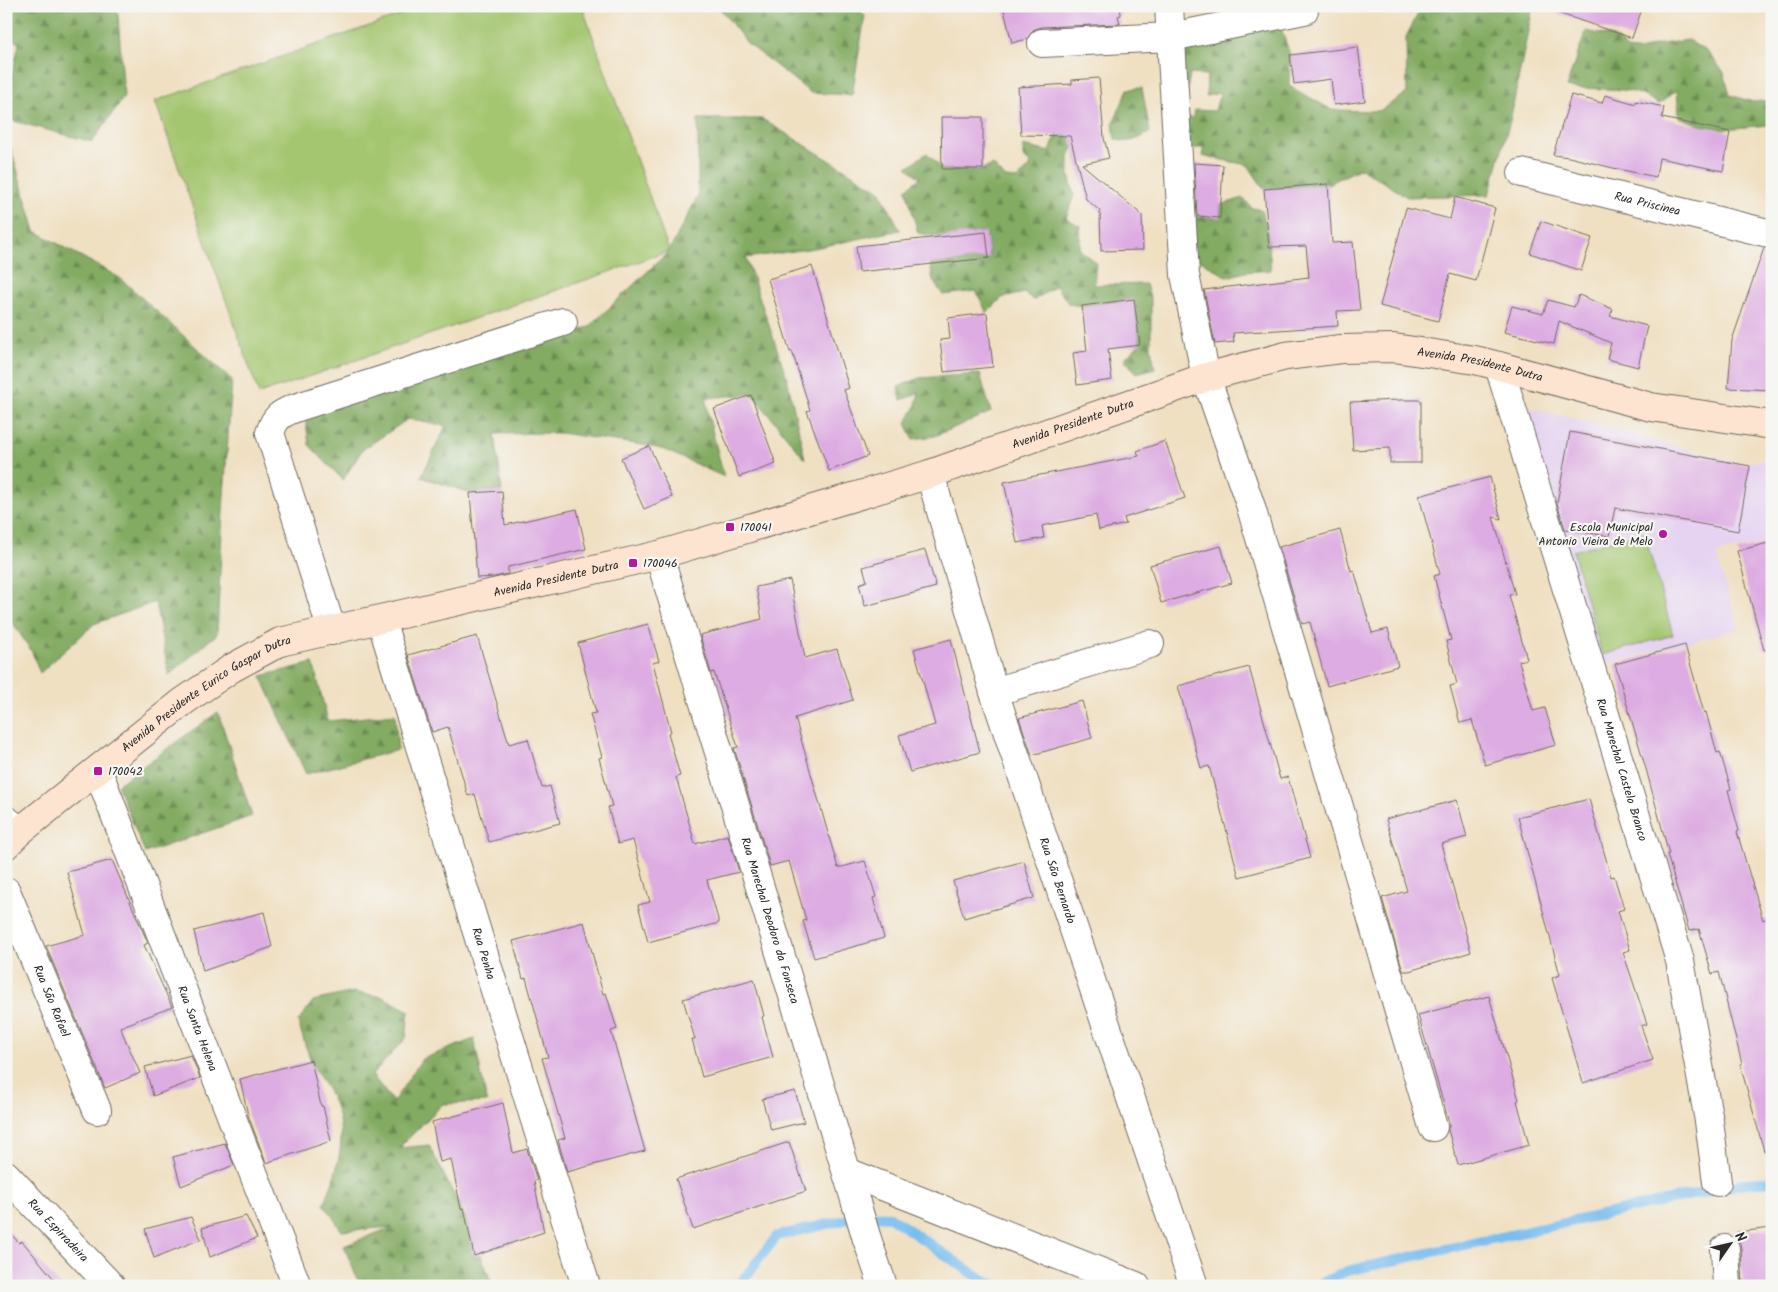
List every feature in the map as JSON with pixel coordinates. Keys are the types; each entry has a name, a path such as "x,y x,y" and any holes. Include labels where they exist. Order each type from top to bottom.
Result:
{"main road":[{"name":"Avenida Presidente Dutra","path":"381,620 659,555 930,474 1206,377 1286,356 1341,350 1394,348 1475,360 1651,407 1772,425"},
{"name":"Avenida Presidente Eurico Gaspar Dutra","path":"11,832 98,771 184,701 232,668 280,642 381,620"}],"street":[{"path":"1169,6 1185,275 1206,377 1250,504 1433,1127"},
{"path":"1042,43 1171,37 1304,10"},
{"name":"Rua Priscinea","path":"1522,173 1772,234"},
{"path":"332,631 270,433 274,421 284,412 295,408 563,322"},
{"name":"Rua Marechal Castelo Branco","path":"1499,366 1680,961 1707,1111 1717,1182"},
{"name":"Rua São Bernardo","path":"930,474 994,692 1194,1286"},
{"name":"Rua Marechal Deodoro da Fonseca","path":"659,555 867,1239 883,1286"},
{"name":"Rua Penha","path":"381,620 586,1286"},
{"path":"994,692 1150,644"},
{"name":"Rua Santa Helena","path":"98,771 297,1286"},
{"name":"Rua São Rafael","path":"6,891 97,1110"},
{"path":"847,1172 1136,1286"},
{"name":"Rua Espirradeira","path":"6,1176 111,1286"},
{"path":"1725,1249 1727,1286"}],"shaded area":[{"name":"Escola Municipal Antonio Vieira de Melo","path":"1518,404 1739,463 1772,460 1772,541 1716,554 1739,629 1595,667"}],"green space":[{"path":"6,6 113,6 118,14 124,97 92,142 6,119 6,101 19,44 6,33"},
{"path":"426,6 582,6 669,251 259,394 155,101"},
{"path":"718,6 856,6 865,16 852,95 811,93 747,43"},
{"path":"1422,6 1533,6 1510,121 1489,195 1407,197 1361,168 1328,184 1264,189 1248,165 1202,156 1204,147 1192,149 1190,172 1176,109 1192,119 1195,110 1215,111 1220,93 1206,96 1207,75 1190,74 1185,102 1171,58 1244,13 1279,22 1290,55 1289,86 1332,110 1379,111 1407,93 1406,37"},
{"path":"1586,31 1614,37 1627,49 1641,51 1654,45 1688,40 1707,52 1724,72 1730,95 1753,102 1772,100 1772,126 1723,129 1700,125 1679,117 1677,90 1659,104 1643,95 1630,91 1566,87"},
{"path":"1142,88 1150,132 1133,140 1115,139 1113,124 1128,89"},
{"path":"1062,90 1075,143 1069,156 1069,175 1074,195 1066,218 1080,226 1080,250 1096,263 1094,285 1146,284 1151,301 1151,349 1155,368 1137,373 1124,359 1140,344 1134,299 1082,306 1069,304 1056,286 1034,300 1024,293 1002,298 987,313 976,291 943,295 933,281 930,264 989,258 986,233 939,237 918,233 906,189 920,178 907,167 927,153 942,169 983,169 993,165 1006,178 1018,179 1031,165 1023,157 1023,146 1050,152 1062,128"},
{"path":"698,119 762,119 880,191 900,230 815,248 746,258 787,378 805,459 752,394 706,398 708,414 724,477 665,450 649,446 560,433 495,434 502,491 470,493 421,477 446,426 408,419 362,450 343,480 309,445 304,408 457,368 589,327 669,251 698,196"},
{"path":"6,131 35,231 120,278 232,380 217,634 169,675 155,602 94,624 40,673 32,652 6,613"},
{"path":"1243,198 1252,208 1262,210 1268,235 1271,270 1245,272 1227,277 1191,256 1187,215 1220,218 1221,205"},
{"path":"980,374 991,412 935,436 913,439 906,423 915,408 919,393 901,400 898,387 919,378"},
{"path":"1644,532 1673,635 1602,655 1573,551"},
{"path":"313,663 328,721 395,714 398,750 306,774 261,676"},
{"path":"218,712 252,816 145,853 117,785"},
{"path":"353,992 383,997 409,1011 406,1038 372,1075 393,1102 422,1059 474,1039 487,1102 443,1104 399,1148 429,1145 468,1223 493,1286 365,1286 358,1281 344,1246 392,1227 342,1231 324,1204 337,1167 341,1142 340,1129 334,1103 313,1064 298,1022 313,1001"}],"building":[{"path":"1003,6 1120,6 1121,15 1118,16 1120,24 1041,27 1033,30 1027,39 1012,43"},
{"path":"1553,6 1643,6 1632,38 1552,11"},
{"path":"1358,47 1365,101 1334,105 1331,79 1294,84 1290,55"},
{"path":"1099,78 1104,138 1109,158 1082,164 1142,215 1143,250 1101,251 1100,211 1086,199 1070,136 1021,135 1018,87 1072,84 1072,80"},
{"path":"1571,95 1602,103 1605,95 1636,104 1636,101 1664,107 1662,118 1730,132 1723,171 1659,158 1656,177 1553,155"},
{"path":"941,117 983,117 983,169 942,169"},
{"path":"1194,163 1223,165 1220,218 1197,216"},
{"path":"1328,184 1332,243 1353,242 1360,310 1337,311 1338,326 1233,333 1234,342 1215,344 1204,290 1309,277 1306,246 1269,247 1264,189"},
{"path":"1455,197 1495,208 1476,281 1450,274 1438,321 1380,306 1406,208 1450,219"},
{"path":"1541,221 1592,238 1581,271 1530,253"},
{"path":"986,232 989,258 859,272 856,246"},
{"path":"1764,248 1772,249 1772,390 1728,388 1732,340"},
{"path":"812,266 849,388 844,390 868,456 829,471 807,411 810,410 768,279"},
{"path":"1579,295 1613,309 1610,316 1647,326 1638,367 1607,359 1611,343 1559,321 1554,344 1504,332 1512,306 1543,314 1548,300 1574,307"},
{"path":"1134,299 1140,345 1108,349 1112,380 1077,385 1073,353 1087,351 1082,306"},
{"path":"987,313 993,367 944,372 940,340 950,339 948,318"},
{"path":"751,395 776,464 739,477 714,409"},
{"path":"1421,400 1421,463 1390,463 1390,448 1353,450 1350,402"},
{"path":"1570,432 1750,466 1738,531 1615,508 1609,536 1565,529 1557,503"},
{"path":"1165,441 1185,498 1124,518 1126,524 1099,530 1096,515 1042,526 1044,538 1017,543 1004,482 1139,456 1137,451"},
{"path":"649,446 672,497 644,509 621,458"},
{"path":"1490,477 1501,519 1493,517 1515,594 1509,595 1527,659 1519,661 1533,711 1545,708 1556,745 1485,765 1472,720 1460,723 1450,686 1457,684 1446,641 1451,640 1434,576 1440,574 1419,496"},
{"path":"502,491 505,525 577,509 586,549 508,567 508,574 477,578 470,493"},
{"path":"1340,530 1351,571 1354,570 1372,633 1388,629 1398,666 1327,686 1310,622 1302,624 1279,547"},
{"path":"1772,542 1772,649 1764,650 1737,551"},
{"path":"1221,546 1232,583 1161,603 1150,565"},
{"path":"925,550 936,587 865,606 859,584 867,581 863,567"},
{"path":"790,580 805,658 837,649 853,700 795,718 838,868 865,861 876,897 873,898 884,938 814,958 803,921 806,920 789,861 770,866 734,748 738,747 714,672 711,673 700,635 762,619 756,587"},
{"path":"648,624 659,661 653,663 671,732 668,733 680,776 676,777 695,844 728,835 739,872 707,880 719,923 648,942 638,905 650,902 633,840 618,844 608,807 612,806 599,758 602,757 590,714 596,713 578,643"},
{"path":"477,636 509,744 528,739 542,788 550,786 560,823 489,842 475,794 468,796 448,727 432,732 408,655"},
{"path":"951,639 980,752 910,772 899,735 935,725 914,649"},
{"path":"1685,645 1704,713 1706,712 1717,753 1720,752 1731,789 1728,790 1739,831 1737,832 1763,920 1772,917 1772,1150 1764,1151 1740,1064 1742,1064 1719,972 1712,974 1699,929 1689,931 1667,854 1669,854 1646,769 1615,664"},
{"path":"1249,667 1280,779 1288,777 1310,858 1239,877 1209,766 1201,768 1178,686"},
{"path":"1082,701 1092,738 1032,755 1019,718"},
{"path":"1589,799 1611,877 1614,876 1624,909 1618,911 1630,950 1623,952 1647,1024 1641,1026 1653,1060 1583,1083 1552,978 1560,975 1518,817"},
{"path":"1457,800 1467,837 1441,844 1471,952 1409,971 1403,971 1382,898 1407,891 1386,819"},
{"path":"112,860 148,943 144,945 172,1007 120,1027 140,1073 105,1088 46,946 85,935 67,872"},
{"path":"1024,861 1034,898 964,918 953,881"},
{"path":"264,912 272,947 203,971 194,931"},
{"path":"584,922 603,994 606,993 617,1029 611,1031 645,1151 567,1172 558,1140 565,1138 542,1058 548,1057 526,978 523,979 513,941"},
{"path":"754,979 773,1057 702,1077 692,1039 695,1039 683,999"},
{"path":"1489,996 1519,1100 1517,1101 1529,1145 1458,1165 1448,1130 1450,1126 1418,1015"},
{"path":"191,1055 200,1078 153,1096 145,1067"},
{"path":"311,1060 331,1141 266,1163 248,1115 240,1079"},
{"path":"795,1091 804,1122 771,1130 762,1099"},
{"path":"503,1103 513,1153 527,1149 537,1180 534,1181 544,1232 474,1256 464,1208 461,1209 451,1159 440,1162 432,1122"},
{"path":"789,1142 806,1191 693,1229 676,1179"},
{"path":"225,1143 234,1165 181,1186 173,1157"},
{"path":"246,1216 257,1238 210,1257 202,1228"},
{"path":"191,1217 201,1239 154,1258 145,1229"},
{"path":"6,1228 19,1243 22,1241 60,1286 6,1286"},
{"path":"1772,1228 1772,1286 1743,1286 1741,1248 1737,1232"}],"waterway":[{"path":"1314,1286 1347,1271 1746,1183 1772,1181"},
{"path":"871,1216 890,1217 975,1275 997,1286"},
{"path":"738,1286 777,1236 849,1219"}],"place":[{"name":"170041","path":"730,527"},
{"name":"Escola Municipal Antonio Vieira de Melo","path":"1663,534"},
{"name":"170046","path":"633,563"},
{"name":"170042","path":"98,771"}]}
